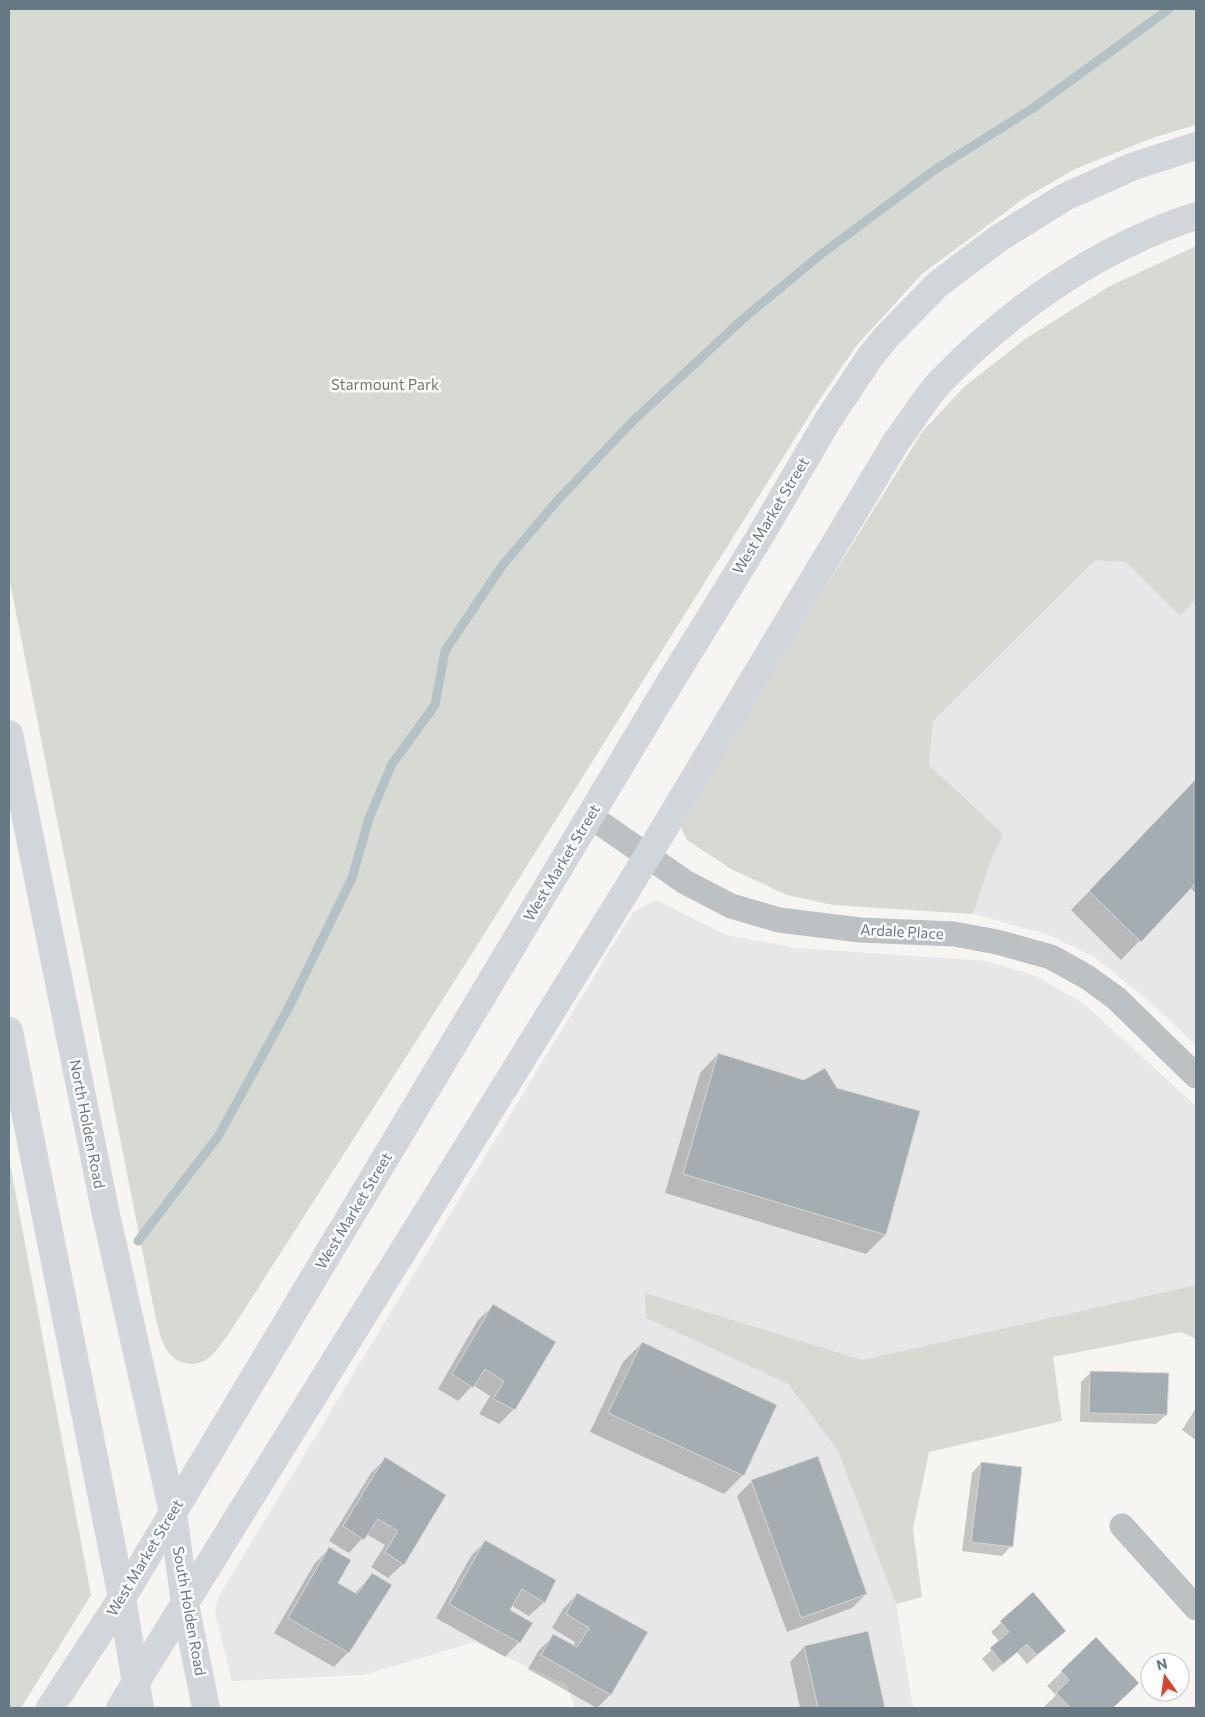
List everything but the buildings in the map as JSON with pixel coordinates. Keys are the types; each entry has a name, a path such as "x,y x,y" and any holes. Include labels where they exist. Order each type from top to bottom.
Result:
{"main road":[{"name":"West Market Street","path":"50,1708 122,1598 828,420 870,357 887,336 938,284 999,238 1065,197 1134,166 1196,146"},
{"path":"120,1708 138,1696 185,1604 647,857 896,442 940,382 992,334 1047,290 1108,253 1167,225 1196,216"},
{"name":"North Holden Road","path":"9,734 105,1210 173,1513"},
{"path":"9,1031 122,1598 138,1696"},
{"name":"South Holden Road","path":"173,1513 185,1604 206,1708"}],"street":[{"name":"Ardale Place","path":"590,816 684,882 731,906 779,920 860,930 954,934 997,942 1051,957 1087,977 1116,998 1196,1076"},
{"path":"1122,1526 1196,1608"}],"shaded area":[{"path":"1095,559 1126,562 1180,615 1196,599 1196,1045 1150,1002 1093,956 1046,934 973,914 1002,834 929,765 933,721"},
{"path":"657,900 726,935 797,948 987,961 1036,976 1084,1004 1196,1106 1196,1285 862,1360 645,1294 646,1318 788,1384 838,1451 896,1604 913,1708 575,1708 567,1685 475,1642 363,1675 232,1681 215,1612 219,1596 633,912"}],"green space":[{"name":"Starmount Park","path":"9,9 1196,9 1196,125 1155,137 1075,169 1023,199 922,274 857,345 816,405 461,971 230,1332 211,1356 195,1364 183,1363 170,1354 162,1340 155,1315 9,577"},
{"path":"1196,246 1196,599 1180,616 1126,562 1095,560 933,721 929,765 1003,834 991,860 973,914 833,905 787,895 731,869 687,840 681,828 683,816 922,432 964,387 1025,339 1110,286"},
{"path":"9,1158 91,1595 21,1708 9,1708"},
{"path":"1196,1285 1196,1339 1181,1332 1053,1357 1062,1421 929,1452 913,1529 922,1597 896,1604 838,1451 788,1384 646,1318 645,1293 862,1360"}],"waterway":[{"path":"138,1241 219,1135 289,1007 352,878 369,818 392,764 435,705 445,651 502,566 556,502 633,421 744,318 820,255 933,171 1033,108 1169,9"}]}
